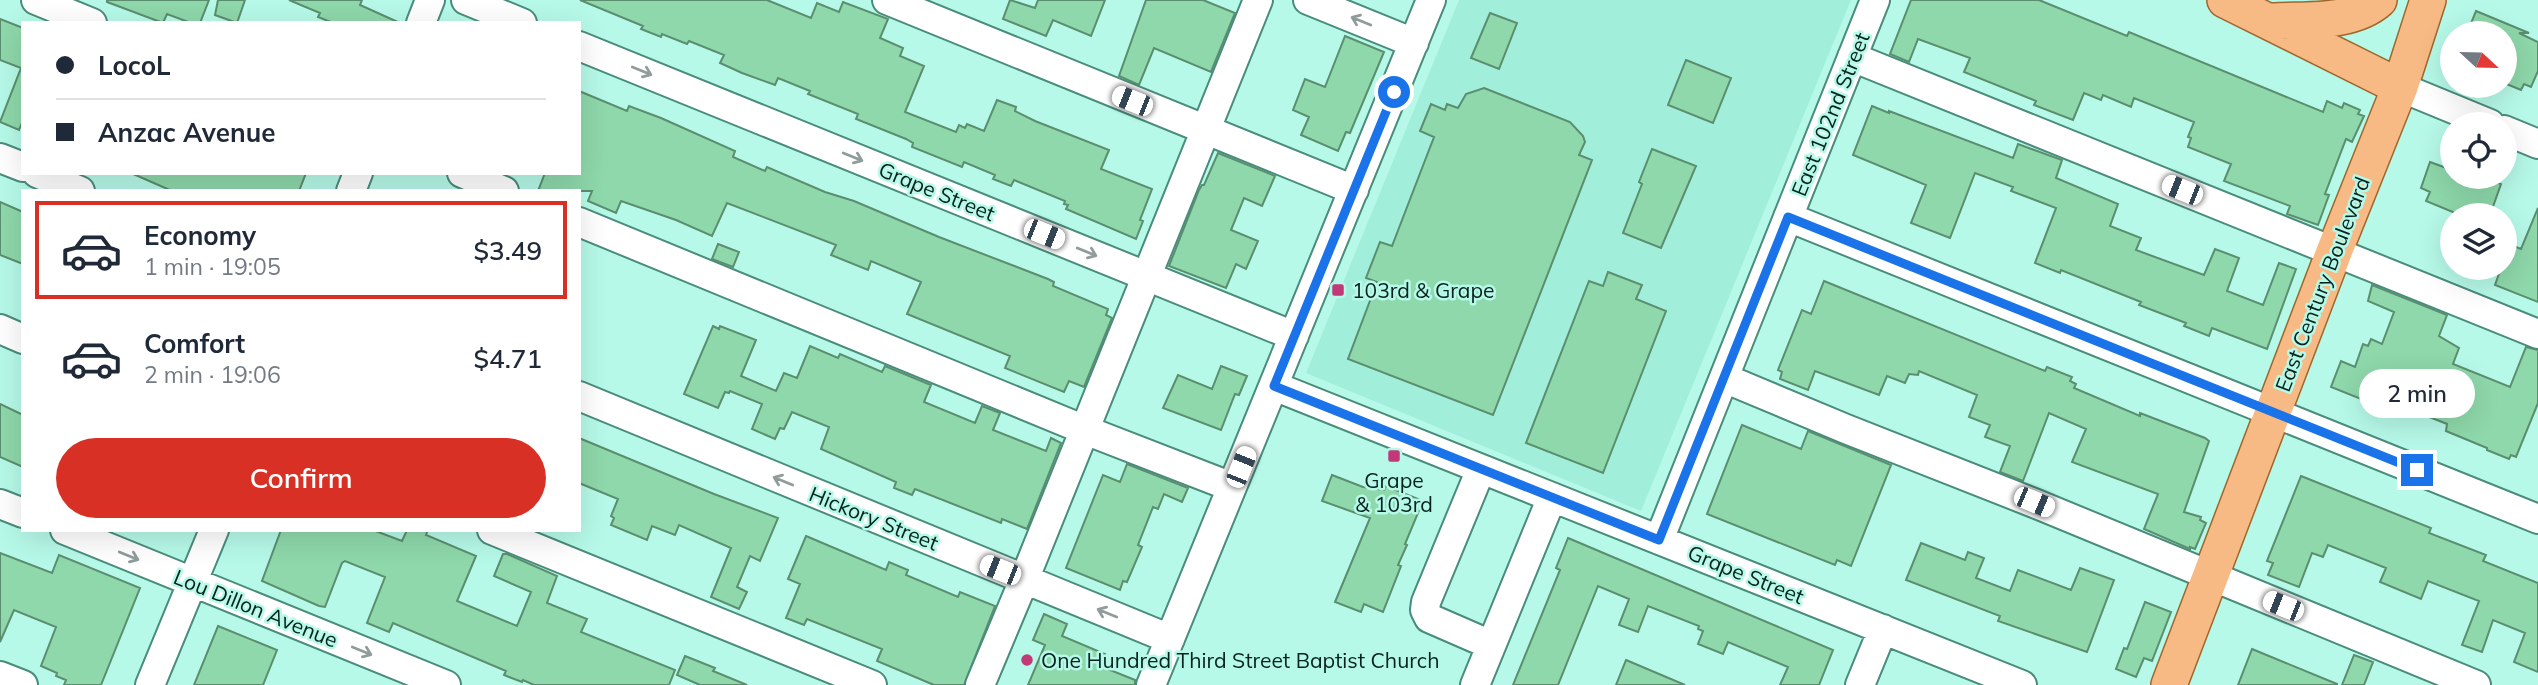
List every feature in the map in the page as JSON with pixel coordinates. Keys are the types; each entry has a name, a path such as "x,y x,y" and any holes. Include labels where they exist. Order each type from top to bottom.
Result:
{"main road":[{"path":"2227,0 2400,87"},
{"path":"2269,21 2333,18 2368,10 2379,0"},
{"name":"East Century Boulevard","path":"2169,685 2334,252 2400,87 2428,0"}],"street":[{"path":"36,0 87,21"},
{"path":"422,21 430,0"},
{"path":"466,0 517,21"},
{"path":"887,0 1354,190"},
{"path":"980,685 1258,0"},
{"path":"1308,0 1414,43"},
{"path":"1151,685 1431,0"},
{"name":"East 102nd Street","path":"1659,540 1875,0"},
{"name":"Grape Street","path":"581,47 1294,336"},
{"path":"1852,57 2538,334"},
{"path":"2400,87 2461,112"},
{"path":"2517,135 2538,144"},
{"path":"0,158 21,166"},
{"path":"42,175 75,189"},
{"path":"466,175 499,189"},
{"path":"1788,217 2273,410 2538,519"},
{"path":"581,223 1085,430 1232,487"},
{"path":"0,329 21,337"},
{"path":"1724,378 2476,685"},
{"name":"Grape Street","path":"1274,386 2022,685"},
{"name":"Hickory Street","path":"581,397 1170,639"},
{"path":"1481,469 1425,610 1429,618 1491,645"},
{"path":"1475,685 1552,497"},
{"path":"0,504 21,512"},
{"name":"Lou Dillon Avenue","path":"70,532 446,685"},
{"path":"150,685 213,532"},
{"path":"497,532 872,685"},
{"path":"1860,685 1882,629"},
{"path":"0,676 23,685"}],"shaded area":[{"path":"1459,0 1851,0 1641,511 1306,373"}],"building":[{"path":"209,0 201,21 186,21 167,14 164,21 158,21 107,2"},
{"path":"218,0 245,0 238,21 215,15"},
{"path":"289,0 362,0 360,5 396,21 328,21 318,17 320,13"},
{"path":"580,0 767,0 811,18 817,3 839,12 843,2 888,19 880,38 903,48 900,56 924,66 905,112 956,132 959,125 965,128 967,124 984,131 997,100 1016,107 1015,111 1035,121 1109,150 1101,169 1152,189 1136,239 1066,209 1068,205 1064,204 1065,201 1014,180 1011,186 993,179 995,175 964,162 962,167 912,147 913,143 906,139 856,119 858,114 808,94 810,91 778,78 775,85 742,73 720,63 724,55 689,41 687,44 662,34 661,37 641,29 643,26"},
{"path":"1010,0 1035,8 1038,0 1105,0 1091,36 1053,20 1046,36 1003,19"},
{"path":"1146,0 1203,0 1235,13 1211,72 1154,48 1139,85 1119,76"},
{"path":"1911,0 2039,0 2127,36 2129,32 2323,112 2327,101 2342,108 2344,103 2360,110 2358,114 2364,116 2352,142 2346,139 2325,194 2329,195 2318,225 2287,214 2290,206 2224,181 2231,164 2188,147 2191,138 2188,137 2194,122 2134,98 2131,107 2103,95 2101,100 2084,93 2073,120 2034,105 2036,101 1964,72 1970,58 1918,39 1909,62 1890,54"},
{"path":"2476,11 2500,21 2472,21"},
{"path":"1490,13 1517,23 1499,69 1471,58"},
{"path":"0,19 21,27 21,68 0,60"},
{"path":"2517,28 2529,33 2519,33 2538,42 2538,71 2531,87 2524,84 2521,90 2517,88"},
{"path":"1345,36 1384,52 1350,133 1346,132 1338,151 1301,135 1309,117 1293,110 1305,79 1325,87"},
{"path":"1686,60 1731,78 1713,123 1668,105"},
{"path":"21,68 21,125 19,130 0,122"},
{"path":"1484,88 1570,122 1585,142 1579,155 1592,160 1493,415 1348,359 1377,282 1366,278 1380,242 1392,246 1434,137 1420,131 1431,104 1445,110 1447,104 1458,108 1466,94"},
{"path":"581,92 627,111 629,106 661,118 735,151 733,157 765,171 767,167 1048,279 1054,282 1053,286 1108,309 1106,315 1112,318 1084,387 1069,381 1064,392 1005,368 1010,356 907,314 921,282 871,261 868,270 831,255 836,245 727,203 712,236 621,201 616,213 588,201 592,191 539,189 544,175 581,175"},
{"path":"1872,106 2013,158 2018,144 2062,160 2056,178 2118,204 2110,226 2141,238 2136,250 2204,275 2215,249 2239,258 2227,291 2263,305 2279,263 2296,269 2267,349 2212,328 2209,336 2184,326 2186,323 2139,305 2141,302 2061,270 2060,273 2035,263 2056,208 2011,191 2013,187 1975,173 1950,238 1911,223 1926,185 1853,155"},
{"path":"1652,149 1696,166 1661,248 1623,233"},
{"path":"1218,153 1275,176 1262,206 1244,198 1231,230 1258,241 1246,269 1236,264 1226,288 1169,266 1199,190 1204,185"},
{"path":"2430,162 2440,166 2440,189 2499,189 2494,203 2440,203 2440,207 2426,201 2430,192 2421,188"},
{"path":"136,175 305,175 300,189 167,189"},
{"path":"0,202 21,211 21,263 0,255"},
{"path":"2538,208 2538,302 2495,285 2497,280 2517,280 2517,247 2521,249"},
{"path":"718,244 739,252 733,267 712,259"},
{"path":"1608,272 1642,285 1636,299 1666,311 1603,473 1526,443 1589,281 1603,286"},
{"path":"1824,281 2045,371 2047,367 2072,377 2070,381 2076,384 2074,388 2140,416 2140,413 2205,438 2209,441 2184,512 2201,517 2200,520 2206,523 2195,549 2144,529 2158,494 2072,462 2086,429 2049,413 2023,481 2000,472 2010,446 1985,437 1990,425 1969,417 1977,395 1919,371 1918,375 1909,374 1905,383 1887,376 1879,395 1815,371 1808,390 1780,379 1782,372 1778,370 1802,310 1811,314"},
{"path":"2372,285 2447,315 2439,336 2459,348 2453,364 2510,387 2526,347 2538,350 2538,403 2516,457 2511,455 2509,459 2487,450 2446,431 2447,424 2384,399 2381,407 2331,387 2341,361 2355,367 2363,344 2368,346 2371,339 2382,344 2394,312 2368,301"},
{"path":"713,326 719,329 720,326 756,340 741,376 776,391 784,373 797,378 810,346 838,358 840,354 882,372 885,366 931,385 924,402 975,423 982,406 1000,413 993,430 1046,451 1051,438 1061,443 1027,529 1002,519 1001,523 915,489 912,495 894,488 896,482 821,449 829,427 792,412 784,429 780,428 775,439 752,429 762,404 730,391 725,392 718,408 684,394"},
{"path":"1221,366 1247,376 1239,395 1235,394 1221,430 1163,408 1178,375 1212,389"},
{"path":"0,404 21,414 21,466 0,457"},
{"path":"1742,425 1801,449 1808,431 1891,465 1851,566 1837,560 1835,565 1707,514"},
{"path":"581,439 778,518 760,561 750,556 737,587 747,592 739,609 711,597 731,548 679,525 675,535 652,526 647,540 611,525 614,518 611,516 618,499 581,484"},
{"path":"1127,464 1188,488 1182,502 1164,494 1158,509 1153,507 1138,545 1142,547 1127,582 1123,581 1120,590 1066,568 1103,475 1120,482"},
{"path":"1332,475 1363,487 1384,490 1386,486 1423,501 1405,544 1407,545 1398,565 1401,566 1383,612 1364,604 1361,612 1335,602 1370,518 1322,501"},
{"path":"2301,476 2431,528 2429,533 2486,555 2483,561 2538,583 2538,672 2514,662 2525,633 2493,620 2482,652 2462,645 2479,601 2428,581 2421,599 2380,582 2386,568 2328,545 2323,557 2312,553 2299,587 2268,575 2273,563 2267,561"},
{"path":"280,532 378,532 402,541 406,532 427,532 426,535 476,556 457,601 517,626 531,592 494,576 503,554 507,554 557,576 547,603 587,619 581,632 675,670 669,685 534,685 504,675 506,671 393,623 389,632 367,623 385,577 345,561 325,607 262,581"},
{"path":"806,536 886,570 889,562 908,570 906,575 958,597 960,592 995,606 964,685 934,685 877,661 882,649 807,619 804,625 786,618 800,584 788,579"},
{"path":"1568,538 1833,650 1819,685 1780,685 1788,667 1728,642 1723,654 1698,644 1703,631 1698,629 1699,626 1648,606 1638,632 1619,625 1629,599 1598,586 1558,685 1513,685 1560,570 1556,568"},
{"path":"1921,543 1965,560 1968,552 1984,558 1976,578 2010,591 2018,570 2071,590 2080,568 2114,580 2087,652 1998,621 2000,616 1906,580"},
{"path":"0,553 52,573 59,555 140,588 101,685 64,685 66,680 41,666 56,627 14,610 0,642"},
{"path":"2145,602 2171,612 2152,661 2144,658 2136,677 2116,669 2124,648 2127,649"},
{"path":"1044,614 1067,624 1062,636 1105,654 1100,666 1135,680 1135,685 1028,685 1045,645 1033,640"},
{"path":"218,626 277,650 263,685 194,685"},
{"path":"2252,649 2337,684 2337,685 2238,685"},
{"path":"2354,655 2373,662 2364,685 2342,685"},
{"path":"685,656 747,685 700,685 677,675"},
{"path":"1626,660 1685,685 1616,685"}],"place":[{"name":"103rd & Grape","path":"1338,290"},
{"name":"Grape & 103rd","path":"1394,456"},
{"name":"One Hundred Third Street Baptist Church","path":"1027,660"}],"route":[{"path":"1394,92 1274,386 1659,540 1788,217 2417,470"}]}
